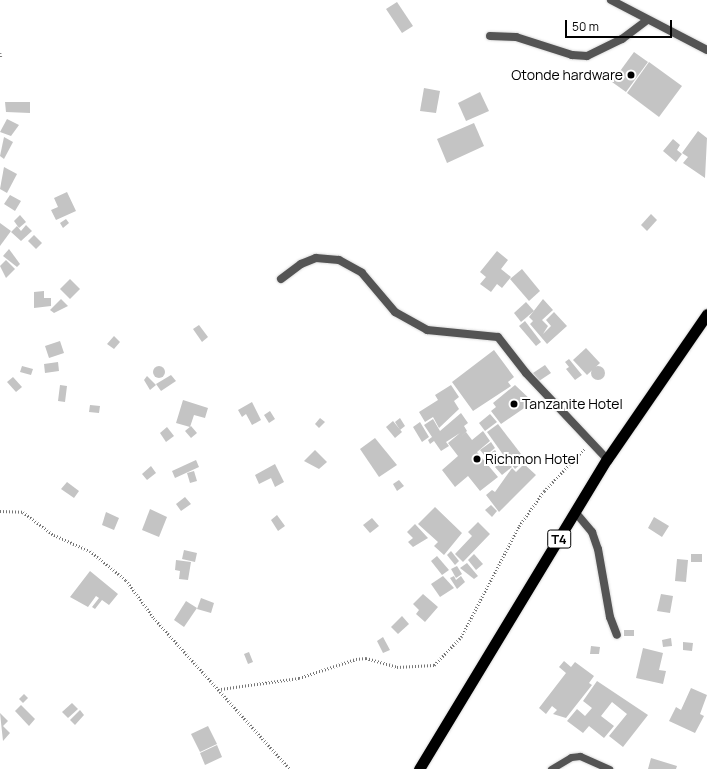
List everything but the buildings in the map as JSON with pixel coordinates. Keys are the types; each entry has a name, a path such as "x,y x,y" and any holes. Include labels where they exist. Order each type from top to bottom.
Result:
{"highway":[{"name":"T4","path":"419,769 576,513 607,459 707,314"}],"street":[{"path":"610,0 707,50"},
{"path":"490,36 516,37 572,55 587,56 622,39 647,20"},
{"path":"281,279 301,264 316,258 339,260 362,273 395,312 427,330 498,337 590,442 607,459"},
{"path":"576,513 592,532 598,549 610,617 617,635"}],"lane":[{"path":"551,769 571,757 580,756 609,769"}],"path":[{"path":"0,53 1,57"},
{"path":"221,689 299,678 356,659 366,658 397,667 434,665 461,637 519,526 544,491 590,442"},
{"path":"0,511 23,512 108,565 126,580 154,618 221,689 290,769"}],"place":[{"name":"Otonde hardware","path":"631,75"},
{"name":"Tanzanite Hotel","path":"514,404"},
{"name":"Richmon Hotel","path":"477,459"}]}
